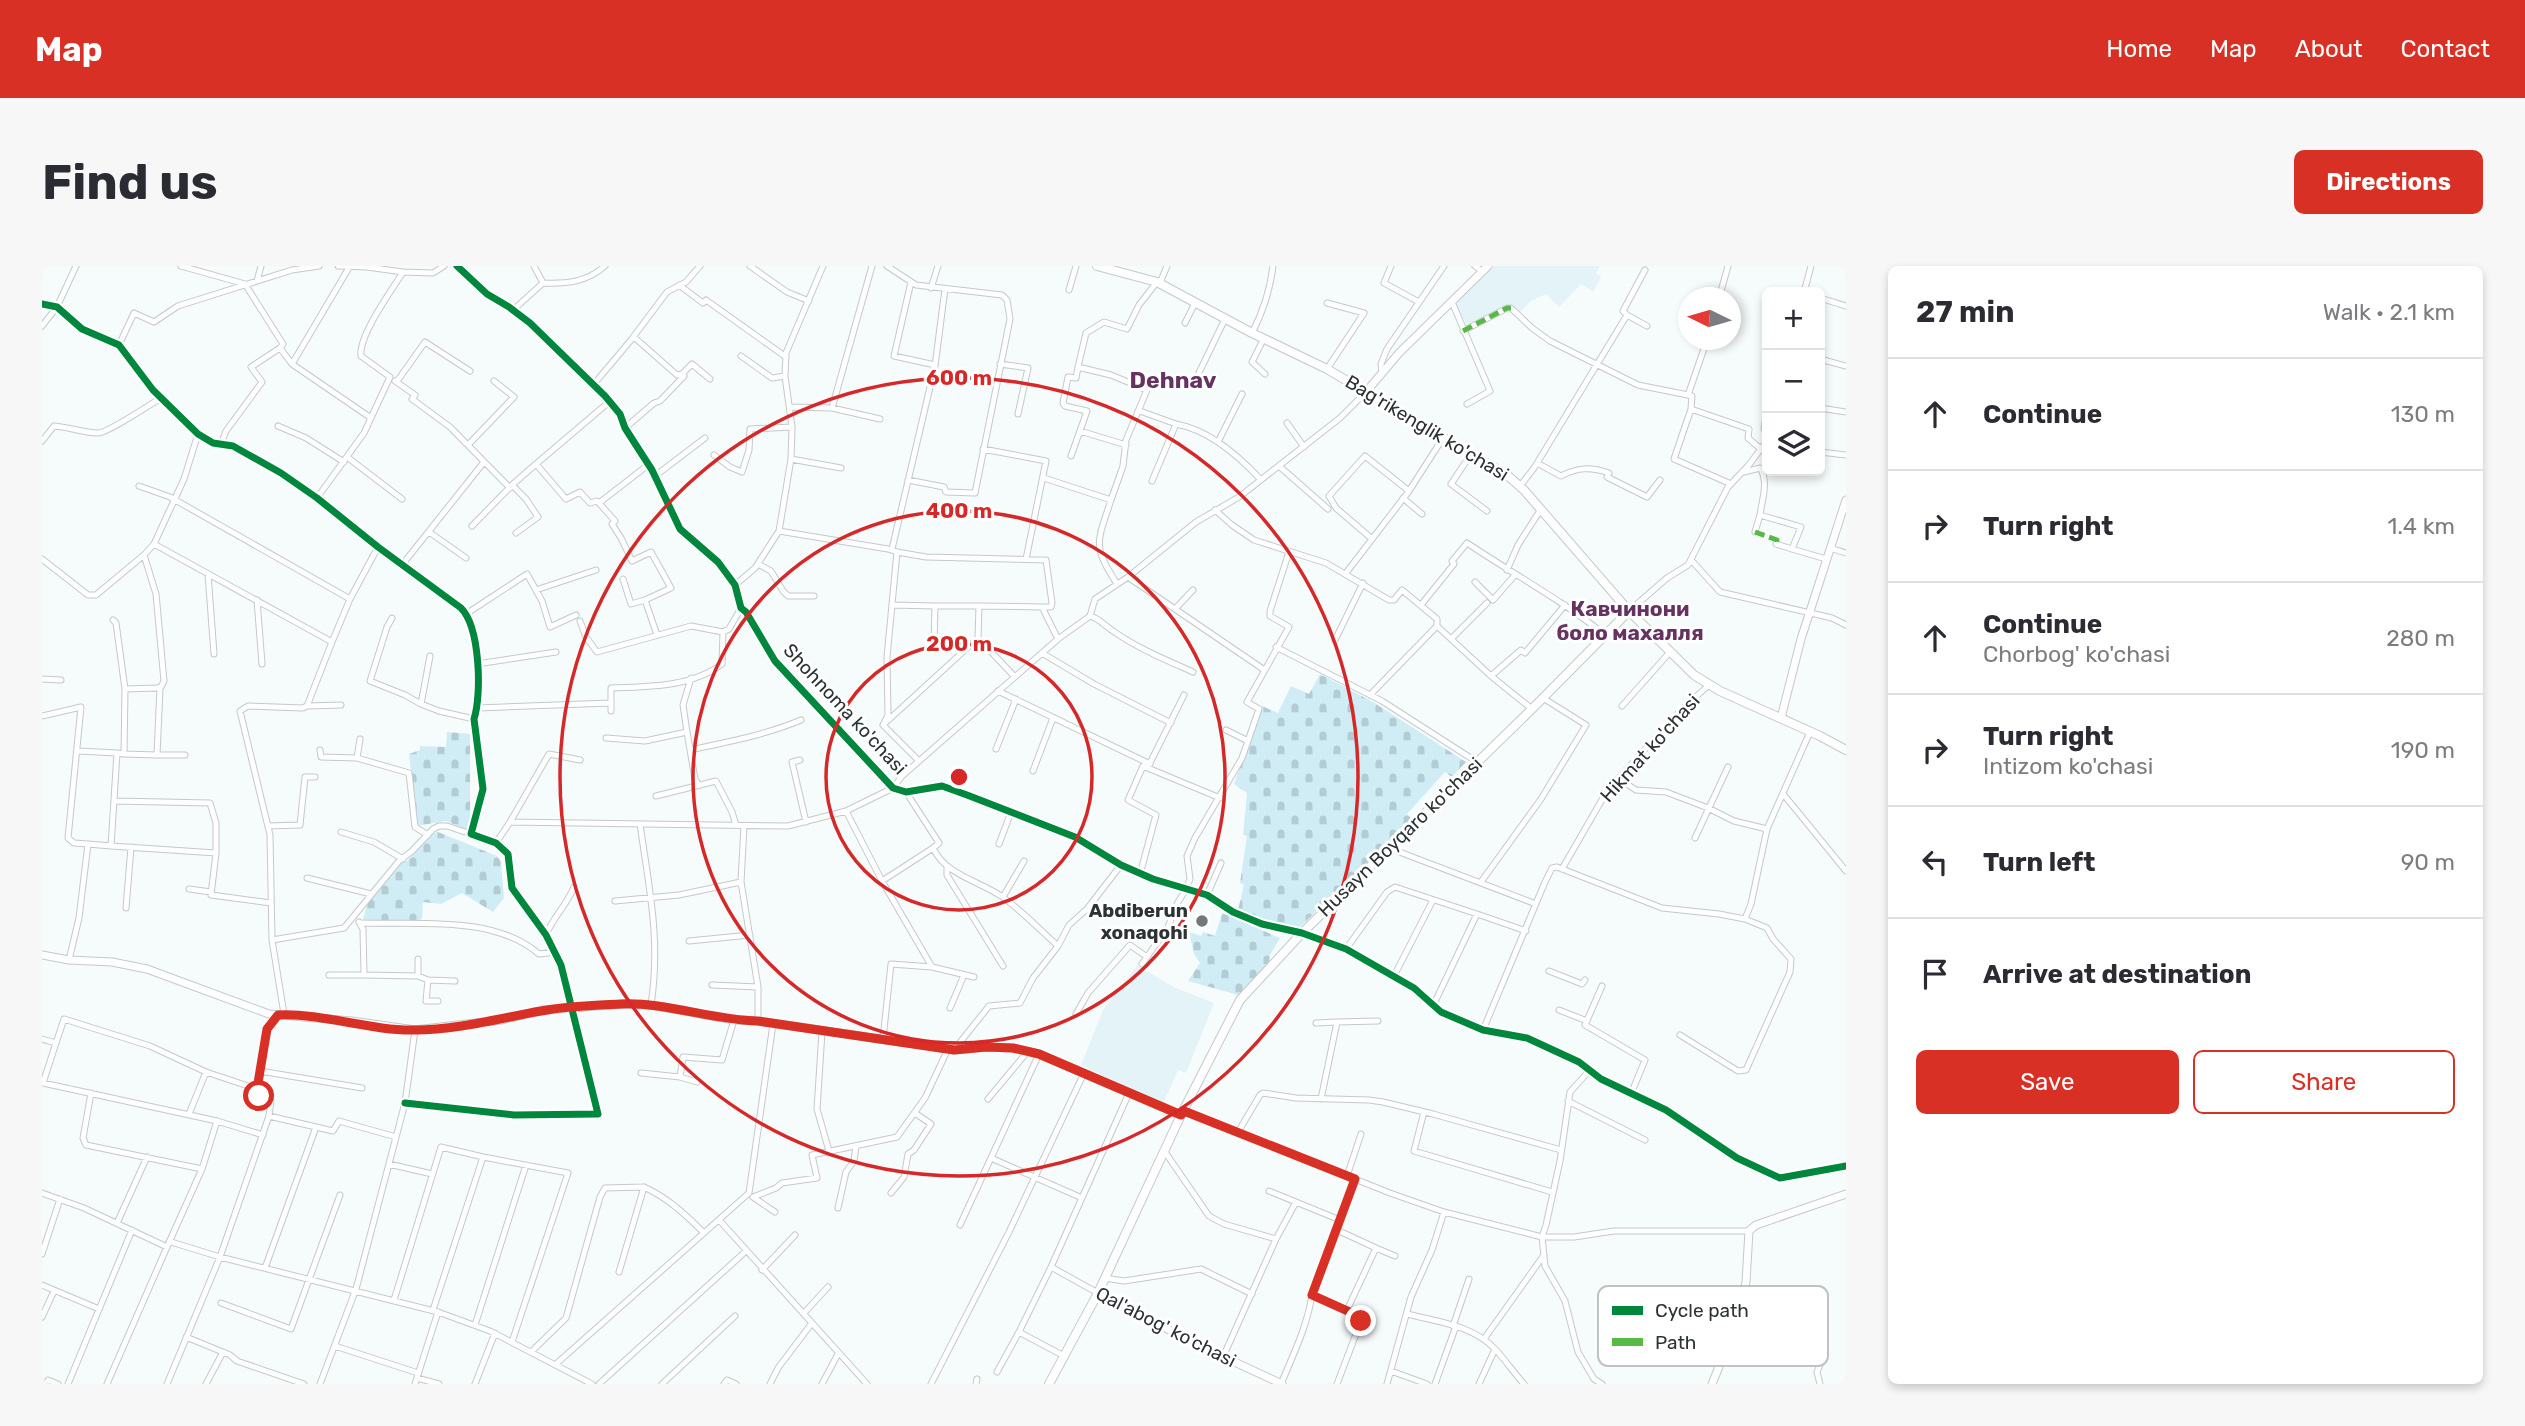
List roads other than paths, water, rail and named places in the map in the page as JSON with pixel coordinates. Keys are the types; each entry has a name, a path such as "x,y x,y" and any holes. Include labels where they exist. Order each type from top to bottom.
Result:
{"main road":[{"name":"Bag'rikenglik ko'chasi","path":"1097,266 1158,282 1252,333 1327,369 1507,475 1541,509 1629,611 1670,652 1709,685 1846,750"},
{"name":"Husayn Boyqaro ko'chasi","path":"1049,1384 1098,1293 1182,1113 1240,1000 1302,933 1629,611"}],"street":[{"path":"42,326 57,307 76,266"},
{"path":"181,266 245,284 283,344 251,367 262,382 226,431 221,444"},
{"path":"257,281 261,266"},
{"path":"119,345 134,313 154,322 178,306 292,270 319,266"},
{"path":"338,266 433,273 444,266"},
{"path":"292,364 350,266"},
{"path":"534,266 543,283"},
{"path":"513,310 543,283 559,284 586,279 605,266"},
{"path":"594,384 634,337 667,292 686,282 699,266"},
{"path":"750,266 787,292 809,301"},
{"path":"735,584 758,564 779,531 791,459 792,427 785,376 786,357 824,266"},
{"path":"832,408 873,266"},
{"path":"887,266 911,282 931,288 1005,297 1010,319 975,493 946,492 944,487 908,480"},
{"path":"931,288 937,266"},
{"path":"1069,290 1076,266"},
{"path":"1071,456 1087,411 1065,406 1063,403 1068,377 1076,378 1086,333 1104,322 1127,329 1139,305 1167,266"},
{"path":"1252,333 1269,295 1273,266"},
{"path":"1391,266 1384,283 1419,302"},
{"path":"1382,373 1381,364 1387,349 1444,266"},
{"path":"1722,287 1728,266"},
{"path":"1805,287 1811,266"},
{"name":"Shohnoma ko'chasi","path":"459,267 487,294 513,310 594,384 620,414 625,428 655,476 680,529 718,562 735,584 741,608 775,661 893,788 906,792 942,786 1075,837 1140,874 1207,895 1233,912 1262,924 1302,933 1346,949 1414,988 1441,1012 1483,1030 1527,1038 1579,1062 1631,1094 1666,1110 1737,1158 1780,1178 1846,1166"},
{"path":"510,822 788,826 846,811 893,788 919,761 998,691 1058,639 1090,616 1095,599 1128,577 1196,522 1239,497 1340,418 1482,268"},
{"path":"1645,270 1623,312 1647,326"},
{"path":"402,272 370,327 360,351 361,356 415,395 412,399 469,444 484,463 526,499 538,517 516,533"},
{"path":"911,282 894,356 935,365"},
{"path":"679,285 703,303 706,300 786,357"},
{"path":"883,725 888,715 886,664 893,605 894,551 935,365 945,289"},
{"path":"1825,300 1846,306"},
{"path":"1452,302 1490,391 1467,404"},
{"path":"1185,323 1195,303"},
{"path":"1327,303 1364,313 1327,369"},
{"path":"42,304 57,307 82,329 119,345 162,398 198,434 213,443 233,446 281,473 466,614 477,664 478,708 474,719 484,789 471,834"},
{"path":"1463,331 1511,308 1550,341 1639,386 1692,396 1691,410 1674,459 1731,484"},
{"path":"1520,486 1537,463 1627,315"},
{"path":"1193,385 1225,319"},
{"path":"634,337 677,375 682,374 692,364 710,379"},
{"path":"1264,338 1252,362 1265,373"},
{"path":"392,379 398,380 425,342 470,371"},
{"path":"280,348 292,364 371,418"},
{"path":"1688,395 1704,350"},
{"path":"741,356 772,378 785,376"},
{"path":"1825,360 1846,366"},
{"path":"1000,364 1028,368 1018,414"},
{"path":"1078,367 1111,375 1147,390 1126,446 1123,466 1102,527 1098,551 1117,584"},
{"path":"625,428 660,401 684,376 682,374"},
{"path":"317,498 364,433 392,379"},
{"path":"469,444 513,397 494,381"},
{"path":"1218,442 1242,394"},
{"path":"42,441 54,426 101,433 115,428 124,419 162,398"},
{"path":"472,526 511,486 609,402"},
{"path":"790,407 832,408 880,419"},
{"path":"1825,409 1846,412"},
{"path":"1629,611 1667,578 1692,561 1731,484 1762,450 1748,438 1749,429 1691,410"},
{"path":"1140,411 1218,442 1261,480"},
{"path":"1287,423 1304,447"},
{"path":"1152,481 1176,424"},
{"path":"278,426 346,459 402,499"},
{"path":"714,455 742,472 749,450 750,429 792,427"},
{"path":"1080,431 1126,446"},
{"path":"42,559 92,597 154,544 184,479 198,434"},
{"path":"655,476 705,438"},
{"path":"1346,573 1409,491 1443,438"},
{"path":"983,449 1046,461 1026,559"},
{"path":"1825,453 1846,455"},
{"path":"1471,454 1451,484 1487,511"},
{"path":"1371,538 1336,508 1329,496 1365,456 1409,491"},
{"path":"791,459 841,468"},
{"path":"402,565 484,463"},
{"path":"1537,463 1561,476 1577,468 1604,471 1609,473 1608,477 1647,497 1660,480"},
{"path":"536,464 566,499 580,492 590,503 597,501 615,521 612,524 632,561 651,552 671,588 631,604 623,579"},
{"path":"598,503 648,465"},
{"path":"1279,466 1328,509"},
{"path":"1741,473 1754,468 1763,471 1764,493 1755,531"},
{"path":"1044,478 1111,500"},
{"path":"139,486 175,500 349,599"},
{"path":"1403,498 1422,514"},
{"path":"1781,718 1809,613 1846,500"},
{"path":"1507,570 1518,545 1541,509"},
{"path":"1215,510 1231,525 1254,540 1326,563 1389,600 1394,600 1402,590 1437,619 1437,626 1370,695"},
{"path":"1760,515 1801,527 1792,549"},
{"path":"779,531 926,557 1046,560 1051,607 893,605"},
{"path":"429,532 466,558"},
{"path":"1421,605 1467,543 1565,605 1605,635"},
{"path":"154,544 332,642"},
{"path":"1776,544 1826,559"},
{"path":"307,706 349,599 378,547"},
{"path":"1830,548 1846,553"},
{"path":"1142,964 1168,927 1186,890 1190,879 1187,856 1242,758 1259,709 1247,702 1289,627 1270,615 1270,611 1289,552"},
{"path":"144,555 156,594 164,681 160,688 157,755"},
{"path":"1692,561 1720,592 1832,618 1846,625"},
{"path":"758,564 771,571 788,596 814,596"},
{"path":"536,590 596,570"},
{"path":"208,574 214,654"},
{"path":"466,614 527,574 550,627 578,618 586,637 597,652 695,626 723,632 729,629 741,608"},
{"path":"1475,582 1493,600 1515,575"},
{"path":"1128,577 1264,669"},
{"path":"1335,640 1363,583"},
{"path":"1175,609 1193,590"},
{"path":"257,600 262,664"},
{"path":"645,600 657,635"},
{"path":"1451,639 1487,603"},
{"path":"1492,676 1521,650 1525,653 1565,605"},
{"path":"933,643 934,606"},
{"path":"979,606 978,638 1015,677"},
{"path":"1042,607 1058,639"},
{"path":"1090,616 1130,641 1193,672"},
{"path":"392,618 370,681 439,711 474,719"},
{"path":"111,846 125,689 117,623 113,620"},
{"path":"1437,626 1532,709"},
{"path":"611,711 611,688 663,685 712,672 722,664 723,632"},
{"path":"883,725 978,638"},
{"path":"1276,647 1370,695 1477,762"},
{"path":"477,664 555,652"},
{"path":"1622,706 1670,652"},
{"path":"1042,653 1094,684 1171,723"},
{"path":"421,704 430,656"},
{"path":"691,678 683,705 698,784"},
{"path":"42,679 61,680"},
{"name":"Hikmat ko'chasi","path":"1483,1030 1552,868 1562,869 1607,791 1681,710 1709,685"},
{"path":"125,689 160,688"},
{"path":"998,691 1220,798"},
{"path":"1149,766 1184,695"},
{"path":"1481,883 1541,799 1586,725 1543,698"},
{"path":"996,748 1016,699"},
{"path":"478,708 611,703"},
{"path":"281,1015 272,940 268,826 240,711 248,706 303,708 341,705"},
{"path":"42,716 81,707 68,838 74,843 216,853"},
{"path":"1033,771 1053,718"},
{"path":"691,750 777,730 801,720"},
{"path":"883,725 919,761"},
{"path":"1226,730 1248,741"},
{"path":"606,738 645,741 687,732"},
{"path":"1745,919 1767,829 1784,796 1810,732"},
{"path":"357,758 360,740"},
{"path":"320,750 321,757 357,758 409,773 415,827 428,835"},
{"path":"78,751 185,755"},
{"path":"496,843 549,754 580,760"},
{"path":"800,760 792,762 806,822"},
{"path":"1140,874 1156,815 1128,800 1143,766 1149,766"},
{"path":"1695,838 1728,767"},
{"path":"268,826 300,825 305,777 315,777"},
{"path":"1619,779 1636,790 1660,790 1734,821 1767,829"},
{"path":"656,796 716,781 732,811 736,825"},
{"path":"881,881 939,843 906,792"},
{"path":"1784,796 1846,871"},
{"path":"114,801 210,803 216,823 216,853 211,892"},
{"path":"846,811 881,881 932,967"},
{"path":"999,844 1011,812"},
{"path":"640,824 655,924 651,1005"},
{"path":"272,940 344,929 399,861 439,826 496,843 508,854 512,888 556,952 598,1114 514,1115 405,1103"},
{"path":"744,826 741,882 758,986 758,1021"},
{"path":"341,832 374,842 404,859"},
{"path":"69,960 79,918 89,844"},
{"path":"126,908 131,847"},
{"path":"933,848 939,860 947,867 1003,897 1058,946"},
{"path":"1389,848 1536,904"},
{"path":"1003,897 1024,861"},
{"path":"1207,895 1222,863"},
{"path":"556,1364 751,1195 776,1188 782,1183 817,1178 812,1155 897,1137 915,1113 951,1050 989,1006 1020,1003 1033,978 1058,946 1069,925 1087,909 1121,865"},
{"path":"947,867 947,875 1003,966"},
{"path":"1562,869 1662,908 1745,919 1767,928 1791,959 1790,972 1746,1070 1738,1071 1680,1035"},
{"path":"307,878 371,894"},
{"path":"615,901 651,898 741,882"},
{"path":"546,935 552,920 570,897 574,887"},
{"path":"1346,949 1387,892 1395,887 1526,930"},
{"path":"189,889 211,892 211,895 271,903"},
{"path":"1394,976 1433,901"},
{"path":"1433,1006 1477,914"},
{"path":"354,918 361,923 474,925 524,941 539,954 556,952"},
{"path":"361,923 364,975"},
{"path":"689,941 750,935"},
{"path":"1076,1014 1088,993 1130,945 1147,957"},
{"path":"42,955 69,960 112,962 147,970 281,1015 415,1030 501,1020 544,1010 623,1004 651,1005 734,1020 758,1021 951,1050 986,1047 1028,1051 1129,1093 1444,1212 1542,1237 1574,1237 1614,1231 1749,1231 1756,1225 1846,1194"},
{"path":"418,959 418,976"},
{"path":"883,1039 891,964 932,967 974,977"},
{"path":"1549,971 1582,984 1585,980"},
{"path":"329,975 418,976 428,980 454,981"},
{"path":"950,1008 964,975"},
{"path":"428,980 426,1001 438,1001"},
{"path":"712,985 758,986"},
{"path":"1602,986 1585,1025 1645,1060 1631,1094"},
{"path":"1559,1010 1587,1021"},
{"path":"167,1384 220,1257 269,1116 271,1101 258,1095 257,1089 267,1029 281,1015"},
{"path":"257,1089 206,1072 150,1046 64,1019 43,1083 189,1114 263,1135"},
{"path":"680,1077 683,1058 722,1060 734,1020"},
{"path":"1316,1023 1378,1021"},
{"path":"1321,1099 1337,1022"},
{"path":"751,1195 773,1024"},
{"path":"320,1384 356,1289 405,1103 415,1030"},
{"path":"822,1032 817,1109 829,1151"},
{"path":"42,1039 55,1043"},
{"path":"988,1099 1028,1051"},
{"path":"960,1225 1039,1054"},
{"path":"1590,1070 1570,1092 1562,1150 1542,1237 1545,1266 1565,1301 1578,1352 1594,1378 1602,1384"},
{"path":"260,1071 362,1088"},
{"path":"189,1114 206,1072"},
{"path":"641,1073 680,1077 697,1082"},
{"path":"932,1384 1084,1073"},
{"path":"91,1093 83,1142 86,1145 202,1169"},
{"path":"997,1372 1051,1268 1129,1093"},
{"path":"1238,1132 1263,1093 1321,1099 1369,1100 1424,1112 1562,1150"},
{"path":"1569,1101 1645,1140"},
{"path":"1424,1112 1414,1151 1552,1192"},
{"path":"891,1193 904,1177 908,1154 914,1150 931,1124 915,1113"},
{"path":"269,1116 333,1132 339,1121 396,1137"},
{"path":"107,1384 202,1169 217,1121"},
{"path":"265,1268 316,1127"},
{"path":"1347,1176 1361,1134"},
{"path":"838,1208 846,1172 853,1161 856,1146"},
{"path":"394,1300 441,1147 568,1173 512,1342"},
{"path":"1164,1152 1209,1216 1224,1224 1276,1238"},
{"path":"117,1223 147,1157"},
{"path":"417,1378 483,1157"},
{"path":"991,1158 1082,1198"},
{"path":"389,1164 432,1174"},
{"path":"475,1325 526,1165"},
{"path":"1281,1384 1310,1311 1312,1295 1355,1179"},
{"path":"531,1352 566,1318 600,1197 605,1188 644,1186 662,1195 704,1233"},
{"path":"619,1272 644,1186"},
{"path":"1269,1191 1340,1220"},
{"path":"42,1193 169,1244 436,1311 495,1333 592,1384"},
{"path":"221,1303 291,1329 340,1195"},
{"path":"751,1195 775,1212"},
{"path":"42,1254 60,1199"},
{"path":"1223,1357 1276,1238 1296,1202"},
{"path":"1387,1384 1411,1297 1432,1250 1444,1212"},
{"path":"720,1221 867,1384"},
{"path":"68,1384 132,1230"},
{"path":"1337,1230 1395,1256"},
{"path":"1745,1286 1749,1231"},
{"path":"762,1270 795,1235"},
{"path":"1347,1310 1376,1248"},
{"path":"599,1384 746,1251"},
{"path":"1483,1339 1544,1255"},
{"name":"Qal'abog' ko'chasi","path":"1051,1268 1281,1384"},
{"path":"1105,1278 1124,1281 1200,1269 1252,1294"},
{"path":"1435,1384 1469,1279"},
{"path":"42,1285 99,1309"},
{"path":"804,1313 828,1287"},
{"path":"42,1317 54,1290"},
{"path":"1312,1295 1361,1317 1337,1384"},
{"path":"1406,1314 1454,1326 1483,1339 1496,1349 1524,1384"},
{"path":"662,1384 736,1316"},
{"path":"770,1384 778,1368 812,1323"},
{"path":"1019,1332 1064,1356"},
{"path":"475,1384 495,1333"},
{"path":"186,1337 223,1352 237,1361 304,1384"},
{"path":"335,1346 439,1384"},
{"path":"1479,1384 1496,1349"},
{"path":"206,1384 223,1352"},
{"path":"822,1384 838,1354"},
{"path":"1712,1384 1719,1366"},
{"path":"1820,1366 1820,1384"},
{"path":"1391,1371 1427,1384"},
{"path":"42,1375 47,1382 58,1384"},
{"path":"724,1384 727,1380 736,1384"}],"place":[{"name":"Abdiberun xonaqohi","path":"1202,921"}],"district":[{"name":"Dehnav","path":"1173,380"},
{"name":"Кавчинони боло махалля","path":"1630,620"}]}
